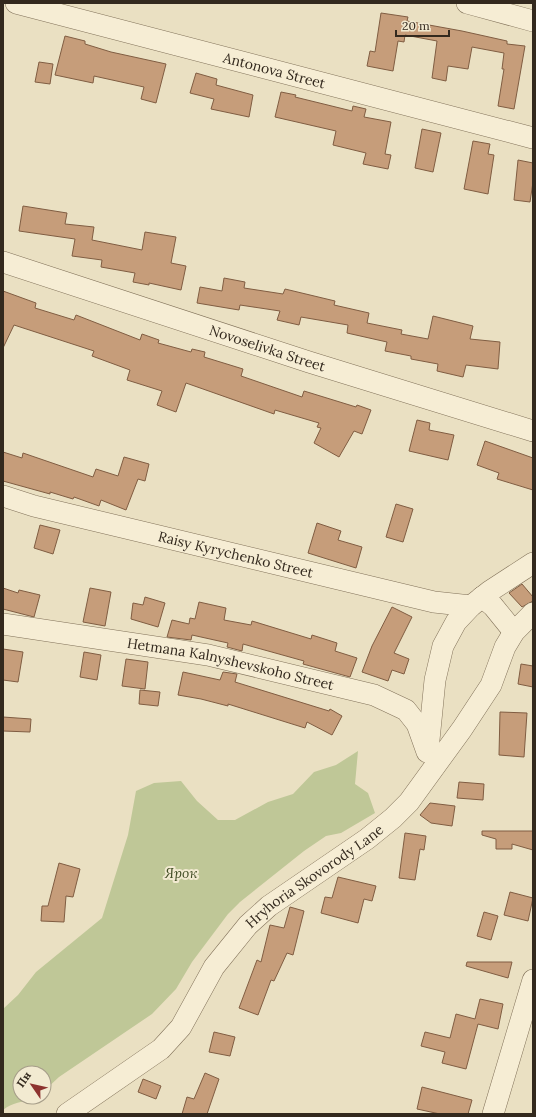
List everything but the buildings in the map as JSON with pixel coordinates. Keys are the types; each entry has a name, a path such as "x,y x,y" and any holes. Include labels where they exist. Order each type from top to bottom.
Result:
{"street":[{"name":"Antonova Street","path":"16,3 533,138"},
{"path":"467,3 533,21"},
{"name":"Novoselivka Street","path":"3,262 309,362 533,431"},
{"name":"Raisy Kyrychenko Street","path":"3,496 34,506 397,594 447,605 476,602"},
{"path":"421,786 427,752 435,680 443,646 456,622 476,602 533,563"},
{"path":"476,602 493,606 514,632"},
{"name":"Hryhoria Skovorody Lane","path":"67,1114 161,1048 181,1026 214,966 248,925 269,906 361,843 393,818 409,802 462,729 491,685 505,647 514,632 533,613"},
{"name":"Hetmana Kalnyshevskoho Street","path":"3,624 208,655 374,695 406,710 417,724 427,752"},
{"path":"493,1114 533,980"}],"green space":[{"name":"Ярок","path":"358,751 355,784 368,793 375,813 341,833 326,836 304,851 240,902 228,914 192,962 176,989 152,1014 59,1077 52,1084 52,1065 12,1065 12,1104 3,1110 3,1009 18,995 36,972 102,918 128,835 136,791 154,783 181,781 197,801 218,820 235,820 268,802 293,794 314,772 336,765"}]}
